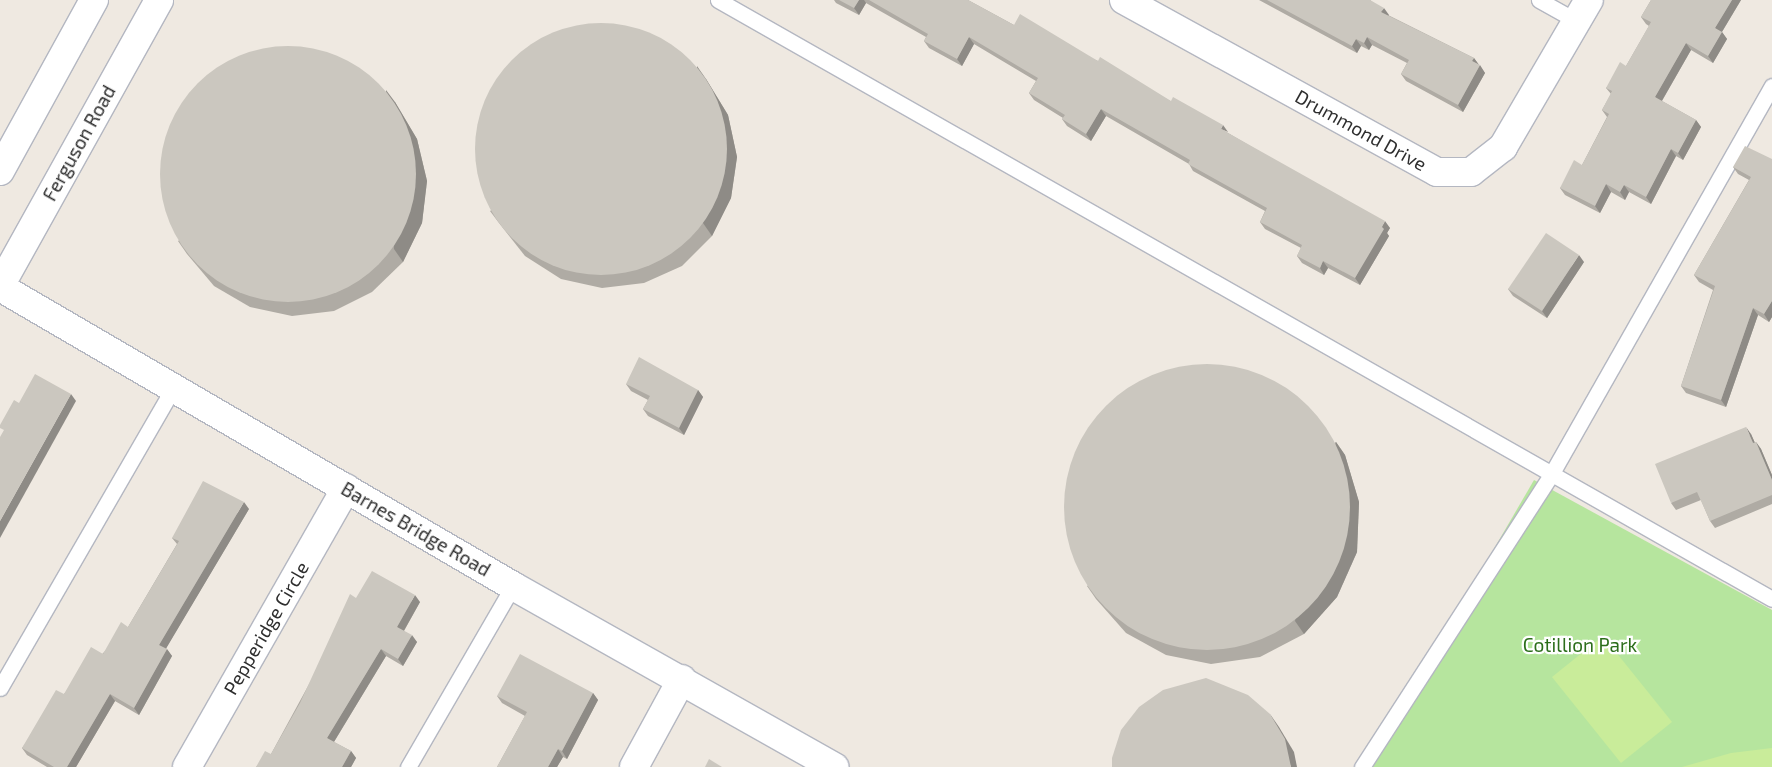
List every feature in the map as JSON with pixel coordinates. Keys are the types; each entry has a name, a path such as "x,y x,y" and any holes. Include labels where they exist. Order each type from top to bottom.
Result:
{"street":[{"path":"0,171 94,0"},
{"name":"Ferguson Road","path":"0,286 159,0"},
{"name":"Drummond Drive","path":"1124,0 1437,172 1471,172 1503,148 1582,10"},
{"name":"Barnes Bridge Road","path":"0,286 513,586 682,679 834,767"},
{"name":"Pepperidge Circle","path":"187,767 346,488"},
{"path":"634,767 682,679"}],"lane":[{"path":"718,0 1772,599"},
{"path":"1539,0 1582,10"},
{"path":"1362,767 1552,473 1772,86"},
{"path":"0,688 174,387"},
{"path":"408,767 513,586"}],"green space":[{"name":"Cotillion Park","path":"1534,480 1772,610 1772,767 1367,767"},
{"path":"1603,636 1672,722 1621,763 1552,677"},
{"path":"1772,748 1772,767 1682,767 1731,753"}],"building":[{"path":"839,0 859,0 854,8"},
{"path":"869,0 968,0 1014,25 1020,14 1098,61 1100,57 1171,101 1173,97 1223,125 1221,129 1385,221 1382,227 1384,229 1355,278 1323,261 1320,268 1297,256 1302,245 1260,222 1267,208 1188,164 1190,160 1101,109 1086,134 1062,119 1065,115 1029,93 1038,78 969,37 957,59 924,41 928,34"},
{"path":"1267,0 1370,0 1384,8 1381,12 1474,58 1472,61 1480,65 1458,105 1401,74 1409,60 1367,37 1364,43 1356,39 1352,46"},
{"path":"1651,0 1732,0 1715,28 1722,32 1708,56 1686,43 1655,97 1696,120 1678,153 1671,149 1646,197 1624,185 1620,192 1606,184 1595,206 1560,188 1574,160 1582,165 1609,114 1602,110 1612,91 1606,88 1620,62 1626,66 1651,22 1641,17"},
{"path":"601,23 625,26 649,33 671,45 690,60 705,79 717,101 724,125 727,149 724,173 717,197 705,219 690,238 671,253 649,265 625,272 601,275 577,272 553,265 531,253 512,238 497,219 485,197 478,173 475,149 478,125 485,101 497,79 512,60 531,45 553,33 577,26"},
{"path":"288,46 325,52 348,61 369,75 387,93 406,125 413,149 416,174 410,211 401,234 387,255 369,273 337,292 313,299 288,302 251,296 228,287 207,273 189,255 170,223 163,199 160,174 166,137 175,114 189,93 207,75 239,56 263,49"},
{"path":"1745,146 1772,159 1772,301 1764,314 1753,308 1721,400 1681,386 1715,286 1694,275 1751,177 1733,167"},
{"path":"1546,233 1579,255 1542,311 1508,289"},
{"path":"639,357 698,390 679,428 643,409 650,396 626,384"},
{"path":"1207,364 1235,367 1262,375 1286,388 1308,406 1326,428 1339,452 1347,479 1350,507 1347,535 1339,562 1326,586 1308,608 1286,626 1262,639 1235,647 1207,650 1179,647 1152,639 1128,626 1106,608 1088,586 1075,562 1067,535 1064,507 1067,479 1075,452 1088,428 1106,406 1128,388 1152,375 1179,367"},
{"path":"35,374 71,394 0,521 0,437 4,430 0,428 0,425 14,400 19,403"},
{"path":"1746,427 1753,443 1756,442 1772,480 1772,495 1710,521 1697,492 1671,503 1655,464"},
{"path":"203,481 244,502 159,645 167,649 134,708 110,694 67,767 54,767 22,748 56,690 64,694 91,647 103,654 121,622 128,627 179,541 172,538"},
{"path":"372,571 415,595 397,627 412,635 398,659 381,649 327,738 351,751 342,767 256,767 265,751 271,754 300,703 350,594 356,598"},
{"path":"520,654 593,693 562,751 558,749 548,767 497,767 527,712 497,696"},
{"path":"1206,678 1248,695 1270,714 1285,739 1291,767 1112,767 1112,758 1121,730 1139,707 1163,690"},
{"path":"709,759 722,767 705,767"}]}
